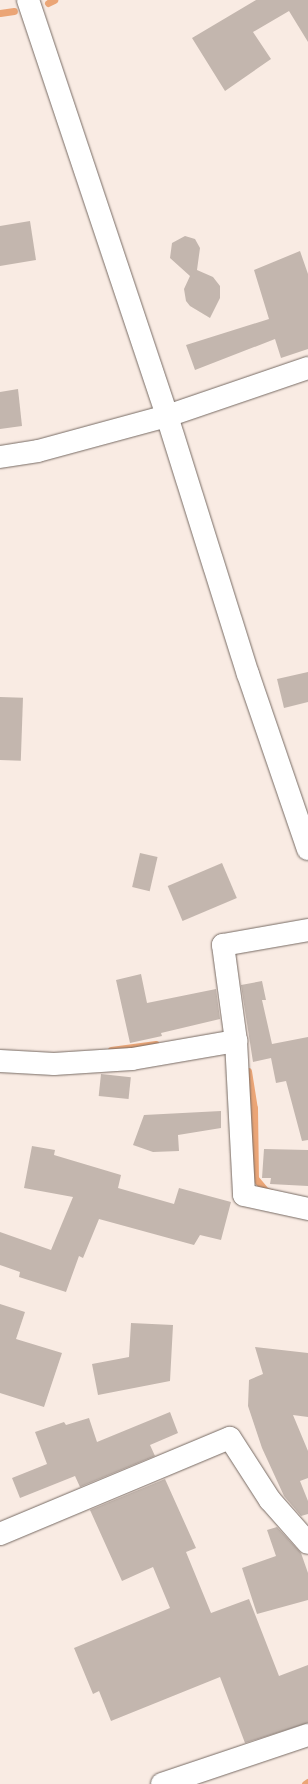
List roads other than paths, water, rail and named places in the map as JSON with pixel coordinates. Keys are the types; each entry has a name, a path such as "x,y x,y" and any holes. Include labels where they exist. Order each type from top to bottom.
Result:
{"street":[{"path":"28,0 167,416 248,674 308,849"},
{"path":"0,457 38,451 167,416 308,368"},
{"path":"308,930 223,945 236,1042 244,1195 308,1209"},
{"path":"0,1061 54,1064 132,1059 236,1042"},
{"path":"0,1534 230,1438 270,1500 308,1543"},
{"path":"162,1784 308,1735"}],"waterway":[{"path":"48,3 54,0"},
{"path":"0,13 14,11"},
{"path":"111,1050 156,1044"},
{"path":"248,1071 254,1108 255,1178 266,1191 270,1192"}]}
